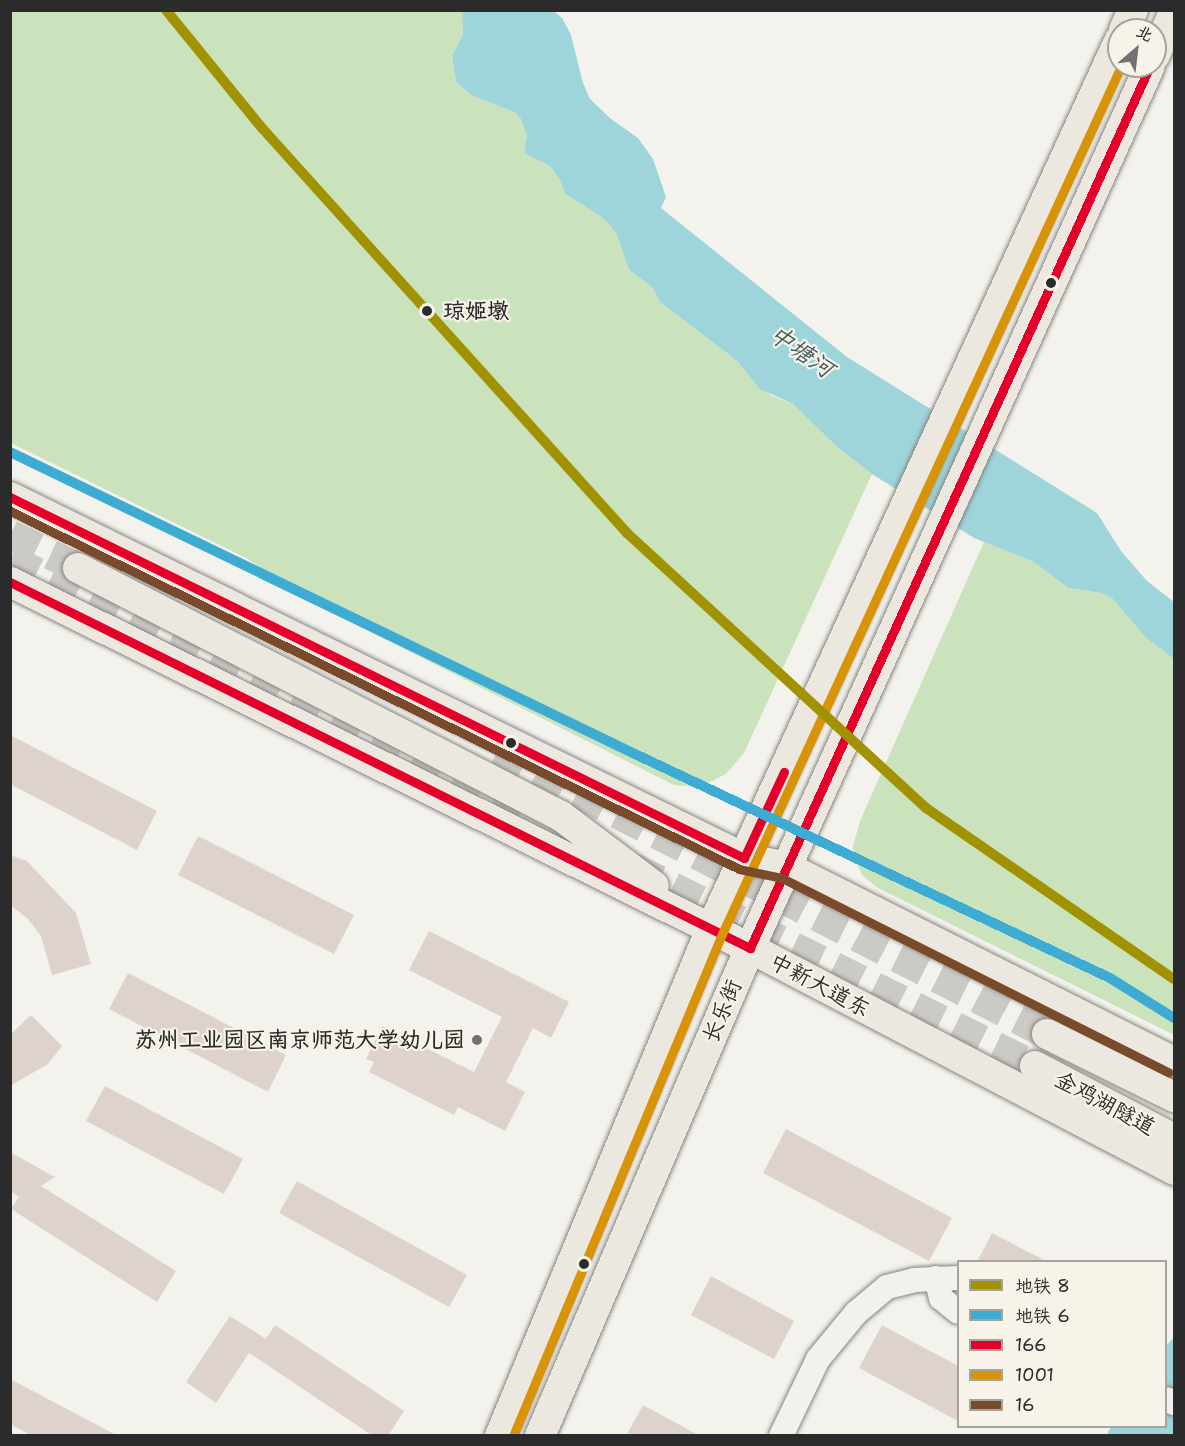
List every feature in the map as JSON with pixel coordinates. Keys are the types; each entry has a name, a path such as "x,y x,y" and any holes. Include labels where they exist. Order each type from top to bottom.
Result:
{"main road":[{"path":"1167,28 1174,12"},
{"name":"长乐街","path":"500,1436 711,929 1107,67"},
{"name":"长乐街","path":"540,1436 786,867 1145,78"},
{"path":"10,497 744,858 786,867 1174,1062"},
{"path":"78,568 561,816 711,929"},
{"name":"中新大道东","path":"10,582 750,948 1174,1170"},
{"name":"金鸡湖隧道","path":"1047,1034 1174,1097"},
{"name":"金鸡湖隧道","path":"1035,1066 1174,1140"}],"street":[{"path":"781,1436 818,1359 844,1325 887,1287 909,1281 947,1278 941,1298 957,1311"}],"green space":[{"path":"10,11 462,11 463,34 452,56 456,82 473,96 514,112 521,119 527,136 524,153 550,166 561,182 565,194 610,225 617,235 629,270 652,287 660,302 736,360 754,382 772,396 793,404 837,447 872,474 744,753 726,774 700,787 674,785 309,601 248,559 11,443"},
{"path":"984,542 1034,562 1068,588 1102,593 1112,598 1145,637 1174,659 1174,1035 878,888 863,876 854,859 853,846 860,821"}],"water":[{"name":"中塘河","path":"462,11 554,11 562,18 571,35 583,83 590,99 611,119 638,138 653,159 666,197 661,208 847,357 1097,513 1121,551 1147,581 1174,602 1174,659 1145,637 1112,598 1102,593 1068,588 1034,562 974,538 872,474 837,447 793,404 760,389 736,360 660,302 652,287 629,270 617,235 610,225 565,194 561,182 550,166 524,153 527,136 521,119 514,112 473,96 456,82 452,56 463,34"},
{"path":"1174,1337 1174,1435 1106,1436 1110,1428 1167,1428 1167,1345"}],"building":[{"path":"10,735 157,811 137,850 10,784"},
{"path":"198,836 354,915 334,954 178,875"},
{"path":"10,855 27,861 76,913 91,964 52,975 41,936 27,918 10,905"},
{"name":"苏州工业园区南京师范大学幼儿园","path":"429,931 569,1002 551,1038 533,1028 506,1082 525,1092 505,1131 458,1107 454,1115 369,1072 374,1062 366,1059 382,1026 474,1072 502,1017 409,970"},
{"path":"128,973 286,1055 268,1092 109,1009"},
{"path":"31,1015 62,1046 48,1064 10,1086 10,1035"},
{"path":"105,1086 243,1159 224,1194 86,1121"},
{"path":"786,1129 952,1218 929,1261 763,1173"},
{"path":"10,1152 55,1177 41,1186 176,1271 157,1302 11,1209 19,1197 10,1191"},
{"path":"297,1181 467,1275 449,1307 279,1213"},
{"path":"992,1233 1044,1260 978,1260"},
{"path":"711,1276 794,1321 774,1359 691,1315"},
{"path":"230,1316 266,1339 275,1325 404,1411 388,1436 373,1436 249,1353 216,1403 186,1382"},
{"path":"882,1325 957,1365 957,1420 859,1368"},
{"path":"10,1379 118,1436 32,1436 10,1424"},
{"path":"643,1405 700,1436 626,1436"}],"tunnel":[{"path":"10,535 78,568"},
{"path":"10,559 522,812"},
{"path":"497,752 1047,1034"},
{"path":"632,867 1035,1066"}],"metro line":[{"name":"8","path":"166,10 262,128 627,533 926,808 1174,979"},
{"name":"6","path":"10,452 635,754 1110,978 1174,1018"}],"transit line":[{"name":"1001","path":"513,1436 722,934 1115,78"},
{"name":"166","path":"10,582 750,948 1145,78"},
{"name":"166","path":"10,497 744,858 784,772"},
{"name":"16","path":"10,511 739,869 782,878 1169,1073"}],"place":[{"name":"琼姬墩","path":"427,311"},
{"name":"苏州工业园区南京师范大学幼儿园","path":"477,1040"}]}
